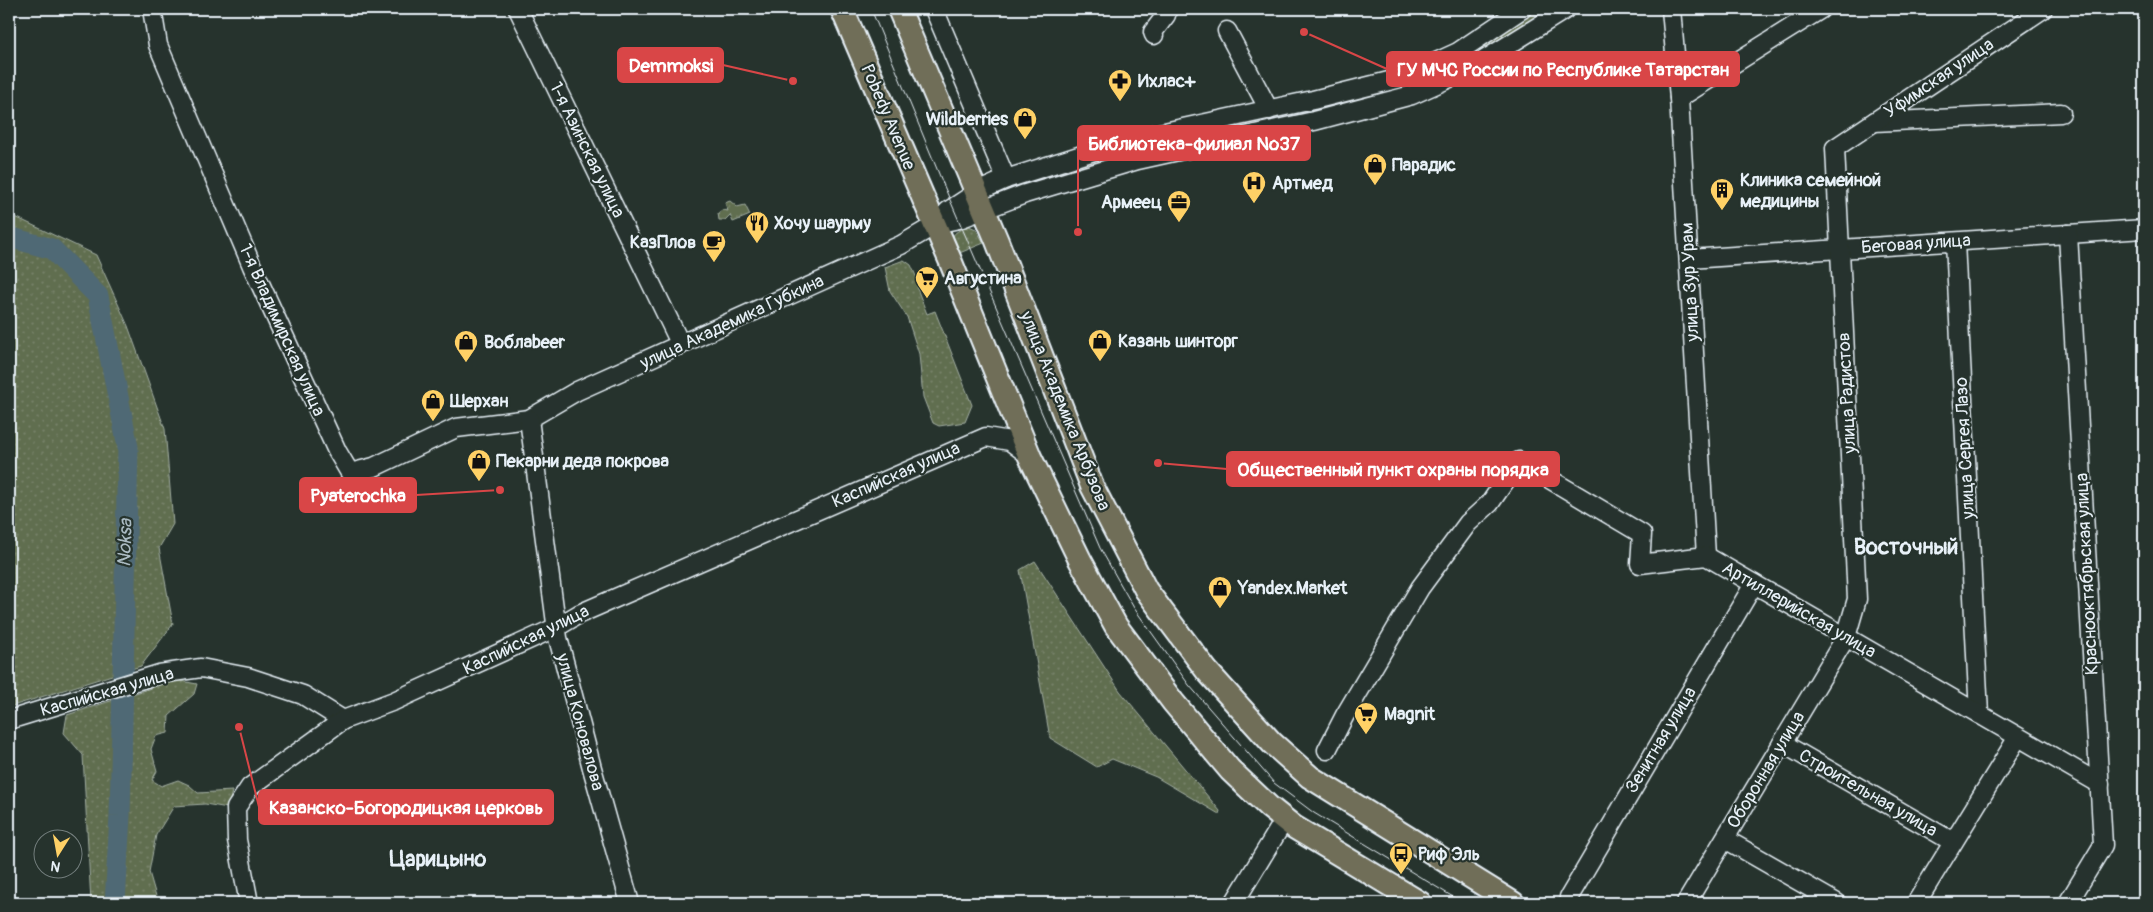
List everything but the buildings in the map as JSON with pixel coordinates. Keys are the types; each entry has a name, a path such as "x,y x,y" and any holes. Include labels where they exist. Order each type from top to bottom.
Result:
{"main road":[{"name":"Pobedy Avenue","path":"842,9 934,225"},
{"path":"899,9 980,201"},
{"name":"улица Академика Арбузова","path":"980,201 1092,486 1146,590 1202,663 1272,743 1310,777 1513,903"},
{"path":"934,225 1030,457 1080,560 1116,626 1173,702 1230,770 1285,820 1420,903"}],"street":[{"name":"1-я Владимирская улица","path":"152,9 158,45 252,266 337,451 350,473 374,467 456,428 529,419"},
{"name":"1-я Азинская улица","path":"518,9 681,345"},
{"path":"934,9 1006,179"},
{"path":"1154,35 1153,32 1166,16 1167,9"},
{"path":"980,201 1006,179 1132,139 1269,110 1401,78 1458,52 1522,9"},
{"path":"980,201 1025,194 1138,160 1314,121 1412,95 1470,69 1566,9"},
{"name":"улица Зур Урам","path":"1671,9 1679,98 1706,556"},
{"path":"1679,98 1821,9"},
{"name":"Уфимская улица","path":"1835,148 2043,9"},
{"path":"1227,31 1269,110"},
{"path":"1873,122 2061,113"},
{"name":"улица Радистов","path":"1835,148 1857,599 1846,637"},
{"name":"улица Академика Губкина","path":"529,419 577,391 901,245 934,225 948,211 980,201"},
{"name":"Беговая улица","path":"1689,259 2144,229"},
{"name":"Краснооктябрьская улица","path":"2068,234 2103,845 2068,903"},
{"name":"улица Сергея Лазо","path":"1955,242 1979,714"},
{"name":"улица Коновалова","path":"529,419 557,627 592,768 630,903"},
{"name":"Каспийская улица","path":"9,720 159,674 200,668 248,677 302,696 343,720 394,701 557,627 579,614 965,445 986,437 1010,441 1030,457"},
{"name":"Артиллерийская улица","path":"1327,750 1420,588 1468,523 1490,503 1519,460 1642,534 1640,564 1706,556 2100,784"},
{"name":"Зенитная улица","path":"1568,897 1754,584"},
{"name":"Оборонная улица","path":"1686,903 1846,637"},
{"path":"249,903 237,840 236,808 250,787 343,720"},
{"path":"1916,903 2018,737"},
{"name":"Строительная улица","path":"1782,743 1953,842"},
{"path":"1234,903 1285,820"},
{"path":"1725,839 1837,903"}],"green space":[{"path":"1533,9 1555,9 1486,54 1479,44"},
{"path":"730,201 737,207 745,205 750,215 733,222 730,215 725,220 719,220 718,213 722,210 728,211 725,203"},
{"path":"9,214 96,255 128,326 165,429 173,524 159,548 173,624 141,666 9,707"},
{"path":"969,226 976,229 984,243 957,254 952,239 953,236 958,231"},
{"path":"904,260 911,265 919,283 918,291 927,314 935,311 972,405 965,422 939,426 933,423 923,397 919,354 907,317 890,291 885,267"},
{"path":"1035,561 1120,691 1220,811 1219,814 1156,777 1112,759 1097,767 1050,738 1020,570"},
{"path":"176,680 197,684 194,694 169,716 168,733 156,736 151,749 157,771 152,780 161,786 178,780 189,785 198,793 232,791 228,808 205,804 174,806 156,835 149,872 158,903 91,903 83,755 64,733 67,715"}],"waterway":[{"name":"Noksa","path":"9,237 52,249 98,296 128,447 120,816 115,903"}],"tram line":[{"path":"871,9 944,186 1100,548 1134,608 1189,685 1274,783 1314,813 1463,903"}],"place":[{"name":"ГУ МЧС России по Республике Татарстан","path":"1304,32"},
{"name":"Demmoksi","path":"793,81"},
{"name":"Ихлас+","path":"1120,102"},
{"name":"Wildberries","path":"1025,140"},
{"name":"Парадис","path":"1375,186"},
{"name":"Артмед","path":"1254,204"},
{"name":"Клиника семейной медицины","path":"1722,211"},
{"name":"Армеец","path":"1179,223"},
{"name":"Библиотека-филиал №37","path":"1078,232"},
{"name":"Хочу шаурму","path":"757,244"},
{"name":"КазПлов","path":"714,263"},
{"name":"Августина","path":"927,299"},
{"name":"Казань шинторг","path":"1100,362"},
{"name":"Воблаbeer","path":"466,363"},
{"name":"Шерхан","path":"433,422"},
{"name":"Общественный пункт охраны порядка","path":"1158,463"},
{"name":"Пекарни деда покрова","path":"479,482"},
{"name":"Pyaterochka","path":"500,490"},
{"name":"Yandex.Market","path":"1220,609"},
{"name":"Казанско-Богородицкая церковь","path":"239,727"},
{"name":"Magnit","path":"1366,735"},
{"name":"Риф Эль","path":"1401,875"}],"district":[{"name":"Восточный","path":"1906,547"},
{"name":"Царицыно","path":"438,859"}]}
